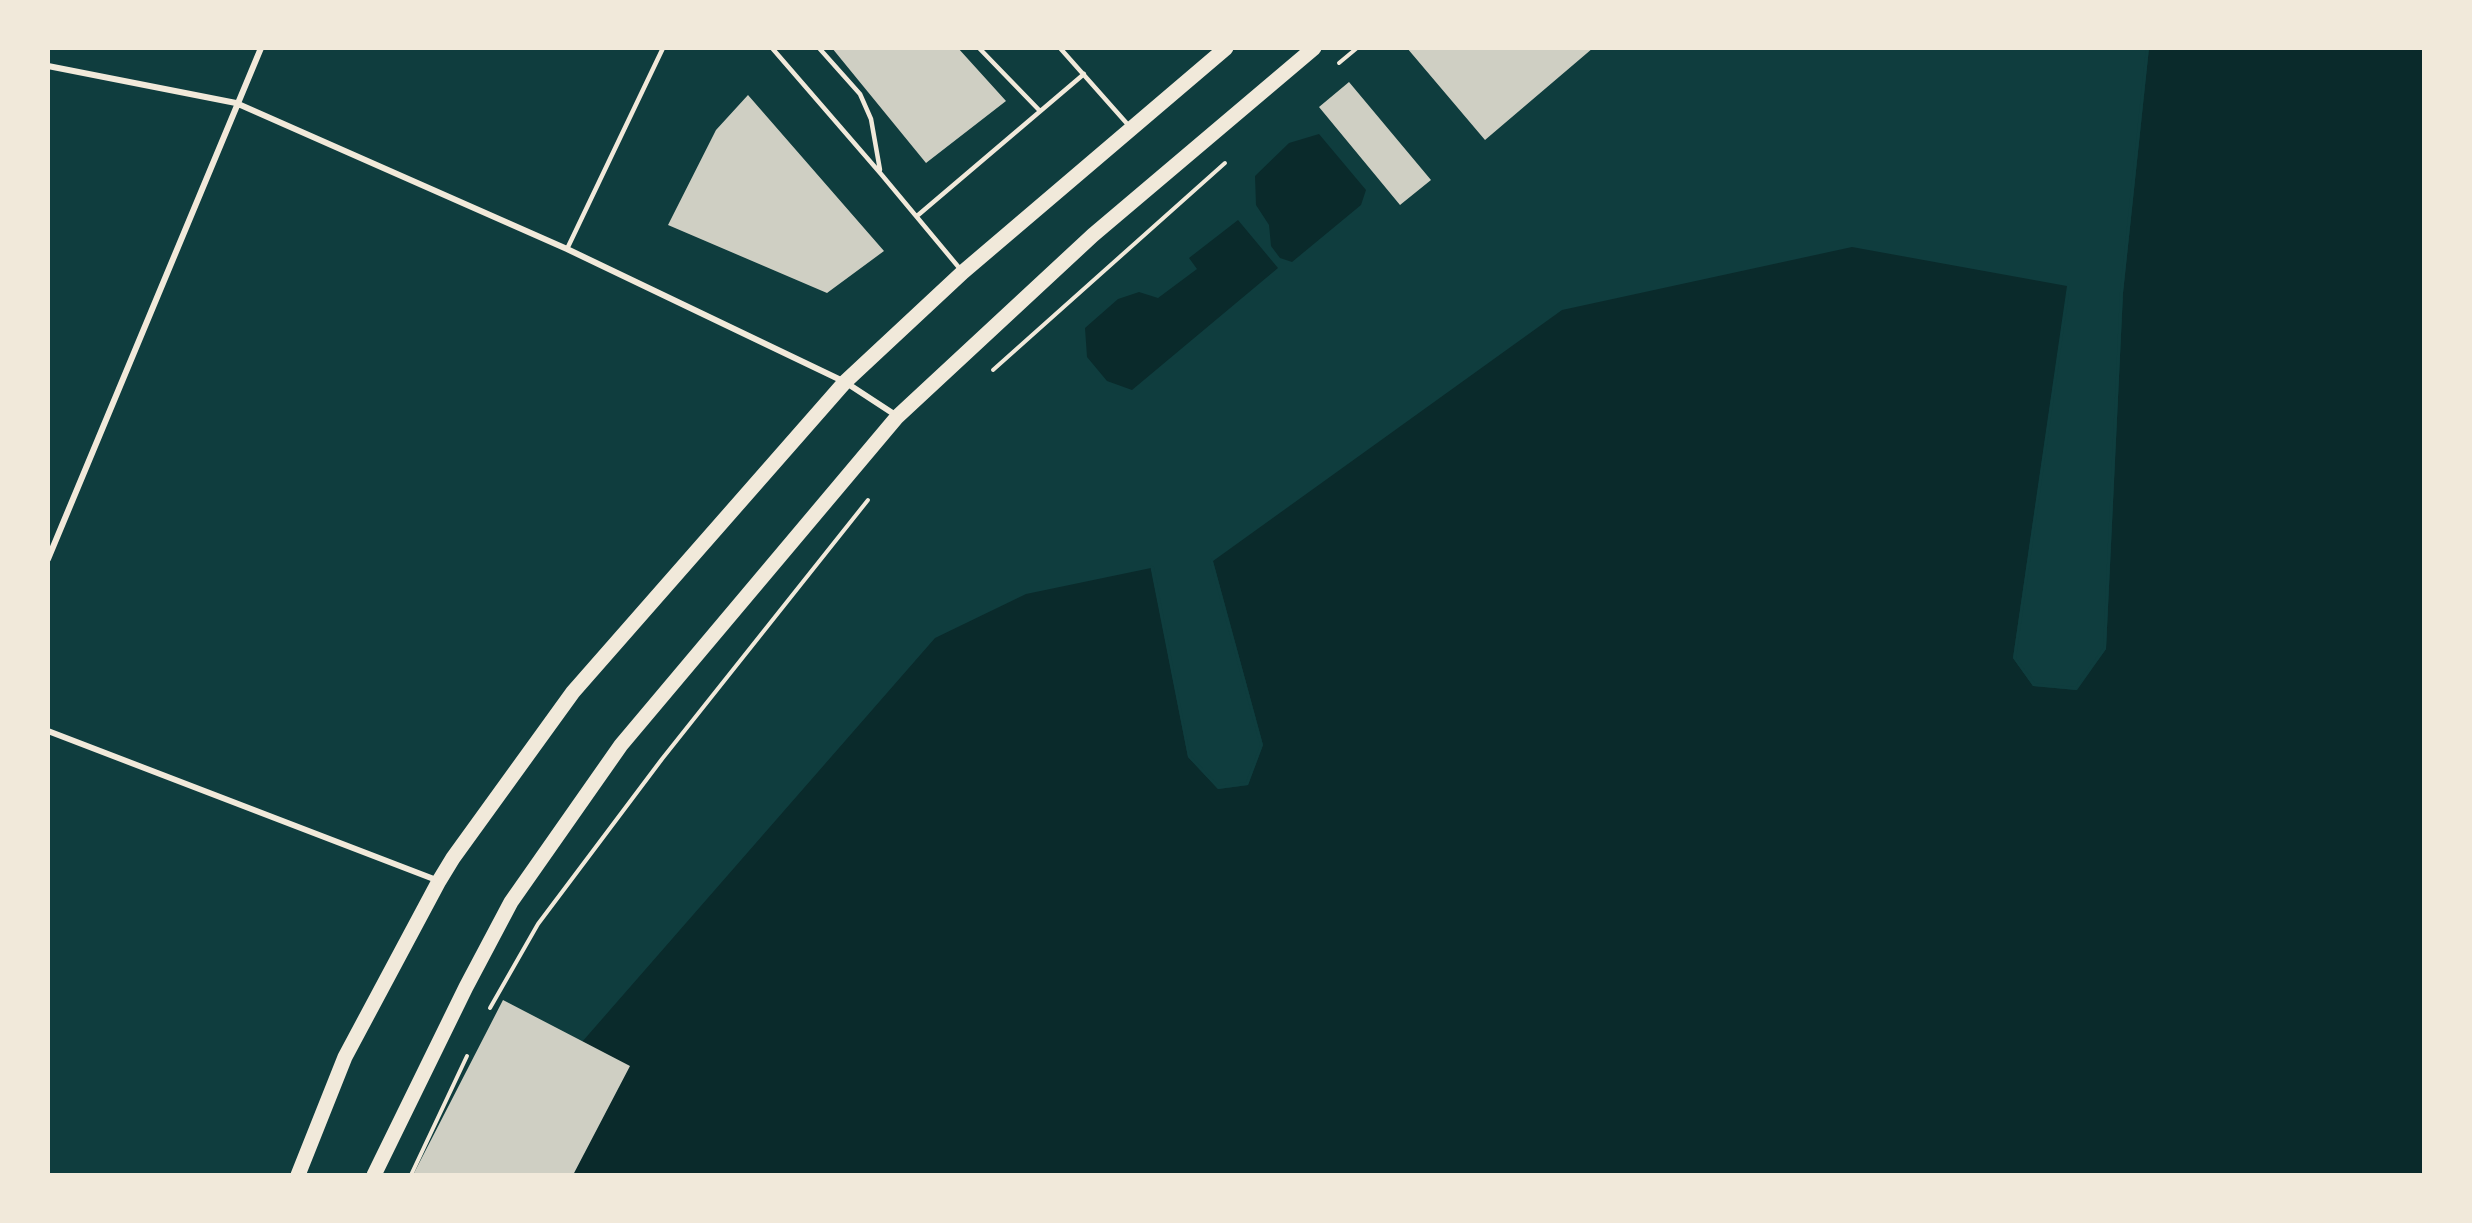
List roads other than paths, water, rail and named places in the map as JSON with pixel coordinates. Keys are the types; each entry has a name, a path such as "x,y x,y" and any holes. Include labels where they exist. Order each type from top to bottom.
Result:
{"main road":[{"path":"298,1175 345,1057 439,881 573,692 845,382 963,272 1226,48"},
{"path":"374,1175 466,987 511,902 621,745 897,417 1093,235 1314,48"}],"street":[{"path":"48,558 236,103 261,48"},
{"path":"48,66 236,103 567,249 845,382 897,417"},
{"path":"48,731 439,881"}],"lane":[{"path":"567,249 663,48"},
{"path":"772,48 963,272"},
{"path":"819,48 860,94 871,119 881,174"},
{"path":"979,48 1040,111"},
{"path":"1060,48 1132,129"},
{"path":"917,216 1084,74"}],"water":[{"path":"2149,48 2424,48 2424,1175 573,1175 629,1067 582,1042 935,638 1026,594 1151,568 1188,757 1218,789 1248,785 1263,745 1213,561 1562,310 1852,247 2067,286 2013,658 2033,686 2077,690 2106,649 2123,293"},
{"path":"1319,134 1366,190 1361,205 1292,262 1280,258 1271,246 1269,225 1256,205 1255,176 1289,143"},
{"path":"1238,220 1278,268 1132,390 1107,381 1087,357 1085,328 1118,299 1139,292 1158,298 1197,269 1189,258"}]}
